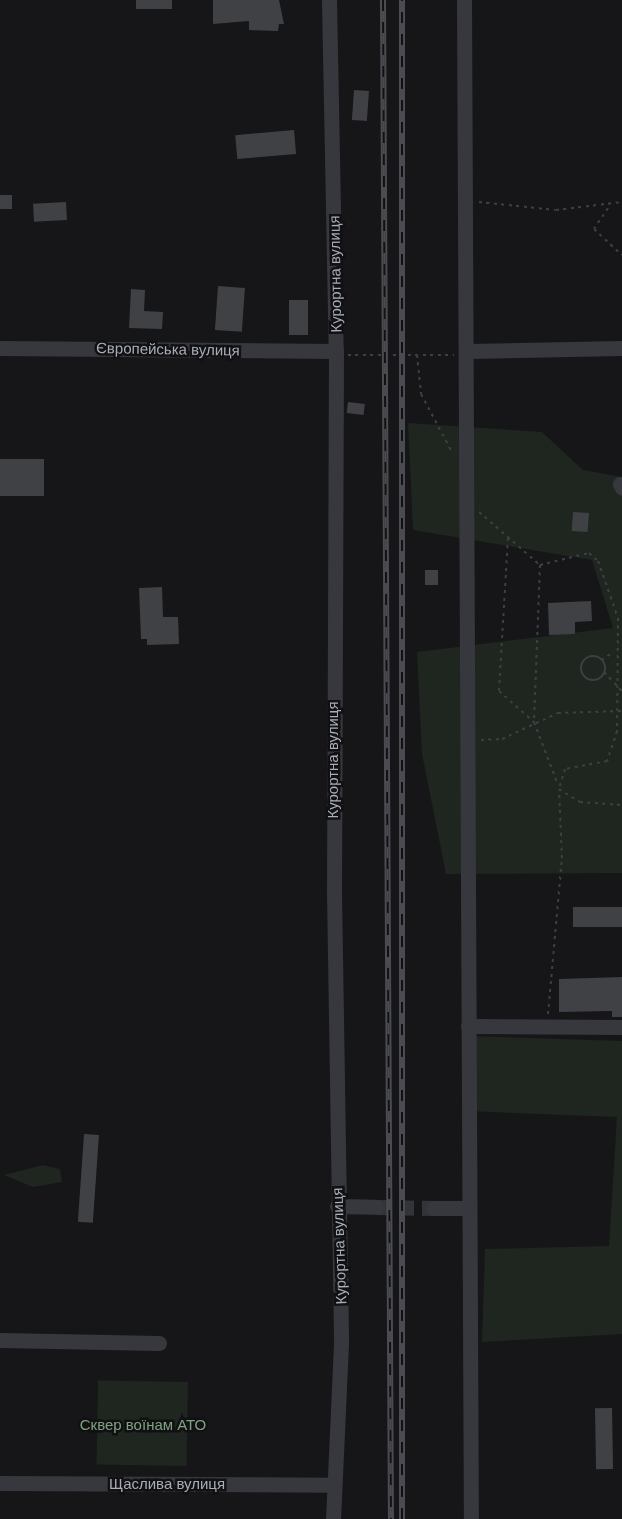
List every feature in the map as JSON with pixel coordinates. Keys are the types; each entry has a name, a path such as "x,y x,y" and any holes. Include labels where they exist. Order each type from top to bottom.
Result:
{"street":[{"name":"Курортна вулиця","path":"329,0 336,51 337,1206 341,1411 333,1485 333,1519"},
{"path":"464,0 470,473 467,1208 471,1519"},
{"name":"Європейська вулиця","path":"0,348 336,353"},
{"path":"469,353 622,348"},
{"path":"468,1026 622,1027"},
{"path":"337,1206 376,1207"},
{"path":"434,1208 467,1208"},
{"path":"0,1340 159,1343"},
{"name":"Щаслива вулиця","path":"0,1483 333,1485"}],"path":[{"path":"467,201 556,210 610,206 622,202"},
{"path":"610,206 594,229 622,255"},
{"path":"336,353 417,355 469,353"},
{"path":"417,355 427,409 470,473"},
{"path":"470,505 540,565"},
{"path":"508,537 498,686 507,703 534,722"},
{"path":"540,565 593,555 618,618 614,687 618,715 609,758 598,766 565,769 559,789"},
{"path":"540,565 534,722 559,789 562,858 548,1026"},
{"path":"618,618 622,621"},
{"path":"601,660 615,651"},
{"path":"601,660 591,656 581,668 593,680 604,672"},
{"path":"601,660 604,672 614,687 622,691"},
{"path":"469,741 502,739 534,722 572,712 618,715 622,711"},
{"path":"559,789 580,802 622,805"}],"green space":[{"path":"408,423 542,432 583,470 622,477 622,873 446,874 422,754 417,652 613,628 592,560 413,530"},
{"path":"471,1036 622,1041 622,1334 482,1342 485,1249 609,1246 617,1117 467,1111"},
{"path":"43,1165 60,1169 62,1182 33,1187 4,1175"},
{"name":"Сквер воїнам АТО","path":"98,1380 188,1382 187,1466 97,1464"}],"building":[{"path":"136,0 172,0 172,9 136,9"},
{"path":"213,0 279,0 284,24 279,24 278,31 249,30 249,21 213,24"},
{"path":"354,90 369,91 367,121 352,120"},
{"path":"294,130 296,154 237,159 235,135"},
{"path":"0,195 12,195 12,209 0,209"},
{"path":"66,202 67,220 34,222 33,204"},
{"path":"218,286 245,288 242,332 215,330"},
{"path":"131,289 145,290 144,311 163,312 162,329 129,328"},
{"path":"289,300 308,300 308,335 289,335"},
{"path":"348,402 365,404 364,415 347,413"},
{"path":"0,459 44,459 44,496 0,496"},
{"path":"573,512 589,513 588,532 572,531"},
{"path":"425,570 438,570 438,585 425,585"},
{"path":"162,587 163,617 178,617 179,644 147,645 147,639 141,639 139,588"},
{"path":"591,601 592,621 575,622 575,634 549,635 548,603"},
{"path":"573,907 622,907 622,927 573,927"},
{"path":"622,977 622,1017 612,1017 612,1011 559,1012 559,979"},
{"path":"84,1134 99,1135 93,1223 78,1222"},
{"path":"595,1408 612,1408 613,1469 596,1469"}],"tunnel":[{"path":"376,1207 434,1208"}],"railway":[{"path":"383,0 391,1519"},
{"path":"402,0 402,1519"}]}
